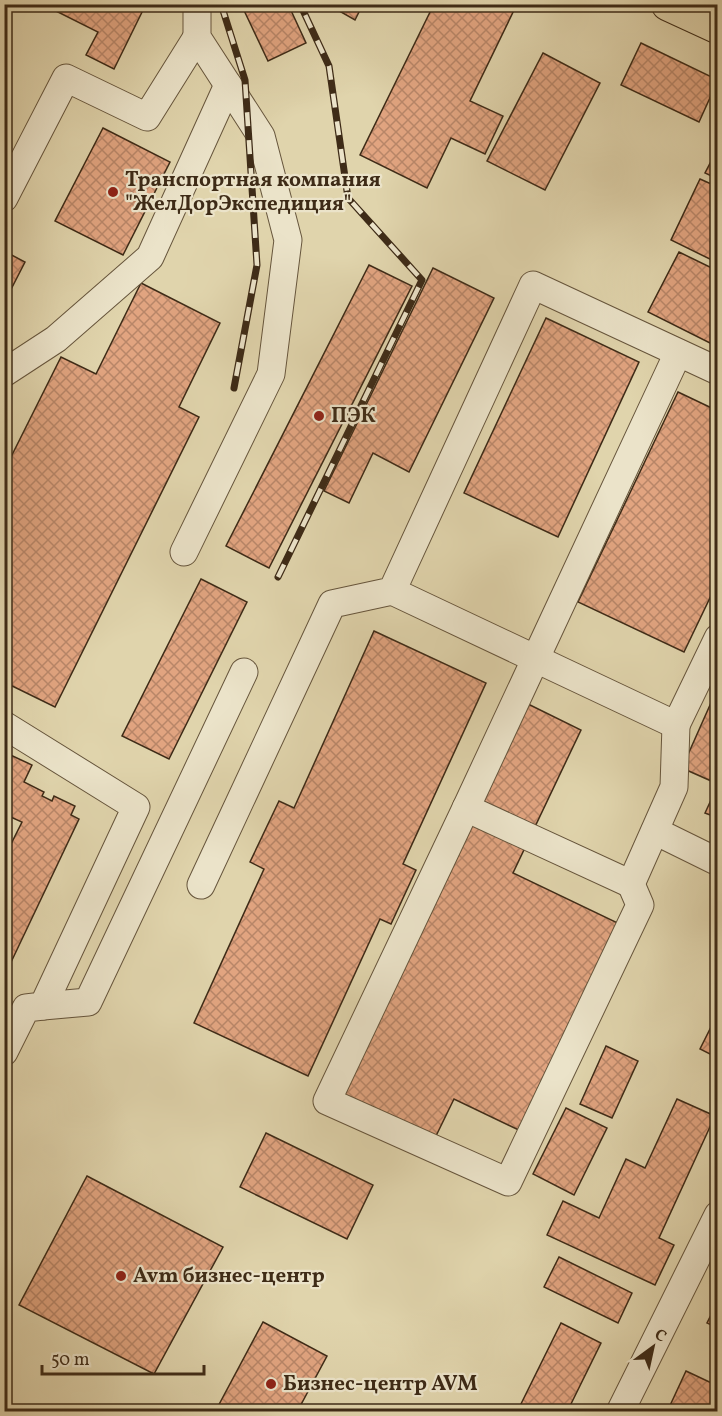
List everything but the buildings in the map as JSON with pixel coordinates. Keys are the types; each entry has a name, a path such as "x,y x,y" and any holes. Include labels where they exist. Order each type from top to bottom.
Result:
{"main road":[{"path":"668,4 717,27"}],"street":[{"path":"4,198 66,78 147,117 197,37 197,4"},
{"path":"184,552 271,374 288,240 261,136 197,37"},
{"path":"4,373 57,339 150,257 228,84"},
{"path":"392,591 533,285 717,371"},
{"path":"466,808 631,884 640,905 508,1182 327,1101 678,353"},
{"path":"201,885 332,604 392,591 676,725"},
{"path":"631,884 674,787 676,725 717,638"},
{"path":"4,1052 26,1008 88,1002 243,672"},
{"path":"4,725 136,807 172,824"},
{"path":"43,1005 136,807"},
{"path":"655,831 717,861"},
{"path":"620,1412 717,1215"}],"railway":[{"path":"221,4 245,80 257,265 234,388"},
{"path":"278,577 422,280 348,198 329,66 300,4"}],"place":[{"name":"Транспортная компания \"ЖелДорЭкспедиция\"","path":"113,192"},
{"name":"ПЭК","path":"319,416"},
{"name":"Avm бизнес-центр","path":"121,1276"},
{"name":"Бизнес-центр AVM","path":"271,1384"}]}
